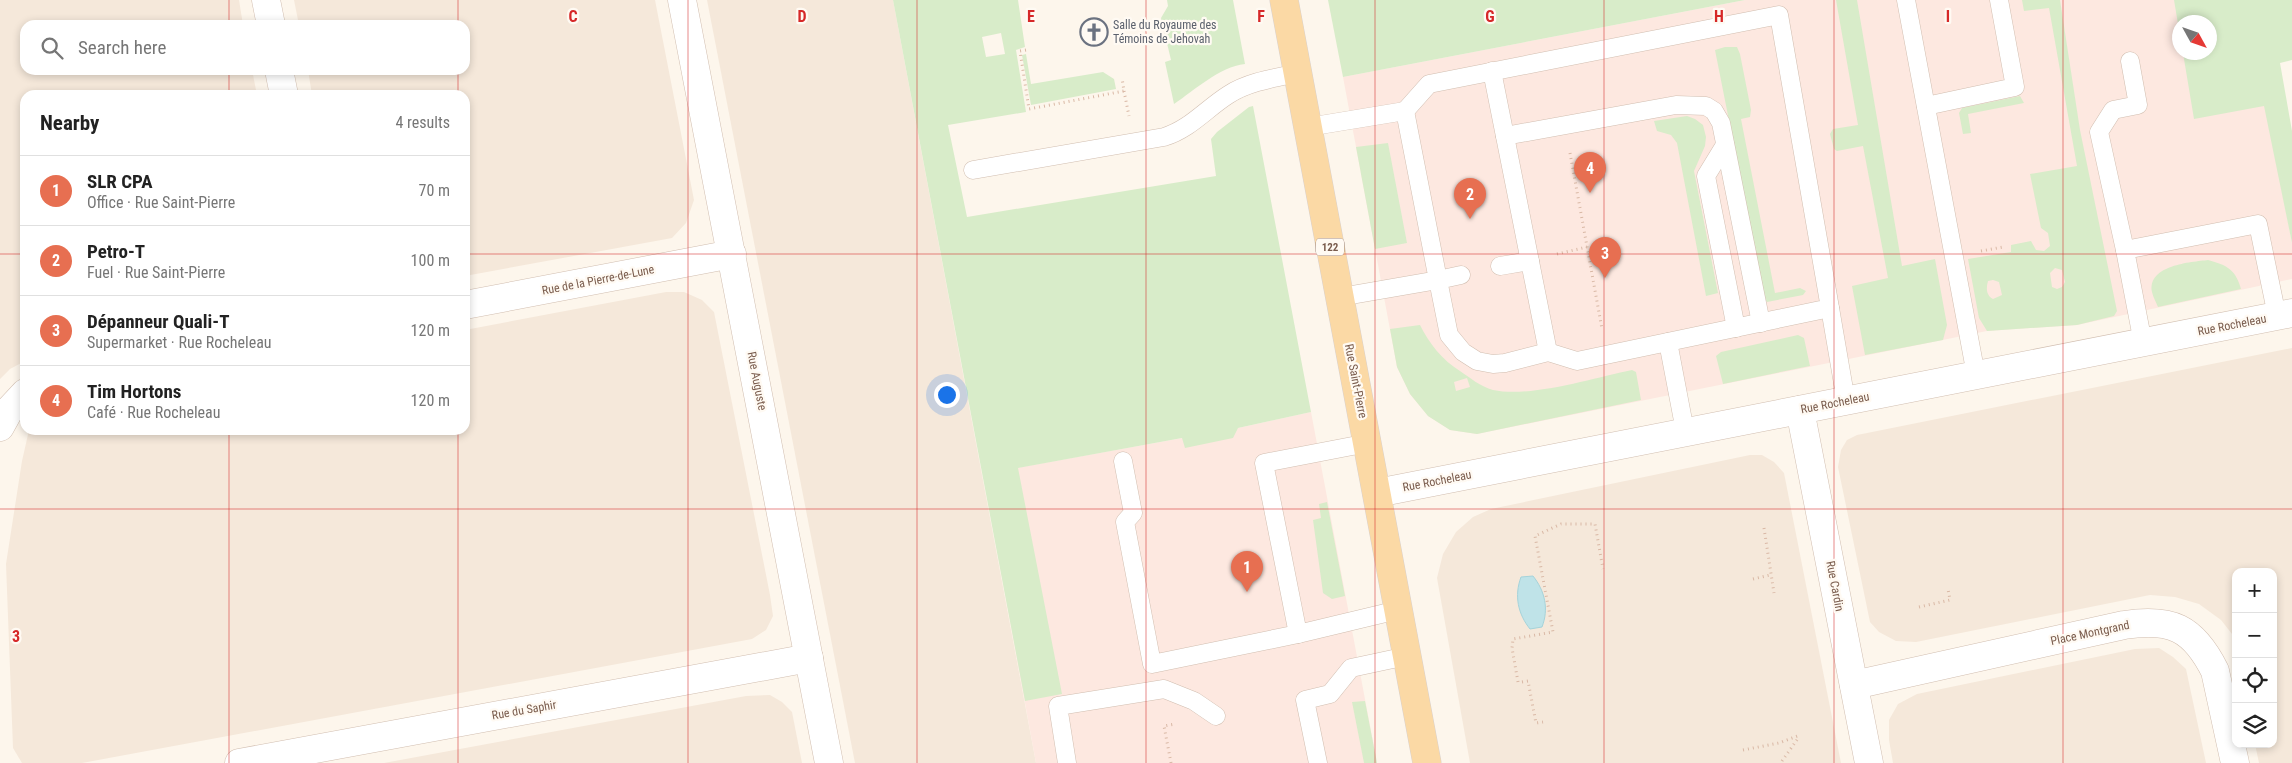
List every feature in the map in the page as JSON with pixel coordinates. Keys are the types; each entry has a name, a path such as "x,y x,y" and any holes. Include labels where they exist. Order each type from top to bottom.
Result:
{"main road":[{"name":"Rue Saint-Pierre","path":"1284,0 1427,763"}],"street":[{"path":"266,0 270,20"},
{"name":"Rue Auguste","path":"682,0 829,763"},
{"path":"281,75 283,90"},
{"name":"Rue de la Pierre-de-Lune","path":"470,304 732,254"},
{"name":"Rue Rocheleau","path":"1377,493 2284,314"},
{"path":"0,427 10,409 20,398"},
{"name":"Rue Cardin","path":"1800,410 1869,763"},
{"name":"Place Montgrand","path":"1854,685 2124,625 2155,622 2168,624 2181,629 2192,639 2209,659 2215,671 2234,763"},
{"name":"Rue du Saphir","path":"239,763 809,658"}],"lane":[{"path":"1906,0 1976,375"},
{"path":"1926,106 2015,86 2000,0"},
{"path":"1308,127 1405,110 1429,84 1779,15 1846,401"},
{"path":"2130,60 2138,105 2113,110 2099,132 2143,343"},
{"path":"1492,71 1548,352"},
{"path":"973,170 1164,137 1180,132 1227,95 1240,88 1298,73"},
{"path":"1505,136 1676,105 1693,104 1706,106 1718,116 1761,323"},
{"path":"1405,110 1449,336 1463,352 1477,361 1493,364 1505,363 1548,352 1576,361 1830,308"},
{"path":"1725,145 1706,176 1736,328"},
{"path":"2125,250 2258,224 2284,314"},
{"path":"1500,266 1530,261"},
{"path":"1340,297 1461,276"},
{"path":"1668,342 1685,431"},
{"path":"1298,634 1264,463 1368,443"},
{"path":"1123,461 1133,513 1125,522 1152,664 1298,634 1398,610"},
{"path":"1318,763 1305,700 1330,694 1351,668 1407,656"},
{"path":"1067,763 1058,706 1164,689 1194,701 1216,716"}],"path":[{"path":"1026,50 1020,51 1029,108 1124,92 1122,78"},
{"path":"1569,149 1601,323"},
{"path":"1976,252 2003,247"},
{"path":"1543,722 1536,723 1528,681 1520,682 1512,648 1513,640 1553,632 1535,536 1561,524 1594,524 1603,569"},
{"path":"1764,528 1774,593"},
{"path":"1753,579 1770,575"},
{"path":"1920,606 1950,600 1948,589"},
{"path":"1164,726 1171,763"},
{"path":"1743,750 1780,744 1800,735 1782,761"}],"shaded area":[{"path":"0,0 239,0 242,20 20,20 20,75 253,75 256,90 20,90 20,364 10,369 0,379"},
{"path":"294,0 655,0 694,200 686,223 672,238 470,275 470,90 311,90 309,75 470,75 470,20 298,20"},
{"path":"707,0 893,0 1036,763 855,763"},
{"path":"1745,0 2048,0 2049,2 2060,0 2246,0 2292,243 2292,279 2077,325 1987,331 1477,434 1450,430 1428,416 1410,394 1397,367 1343,77"},
{"path":"666,292 684,292 702,300 714,312 770,595 773,616 766,630 752,639 82,763 22,763 13,748 6,564 28,435 470,435 470,329"},
{"path":"2292,348 2292,763 2259,763 2256,748 2277,748 2277,568 2232,568 2232,634 2221,620 2199,604 2175,597 2150,595 1916,642 1896,641 1879,632 1870,622 1838,467 1841,450 1847,440 1857,435"},
{"path":"1311,412 1377,763 1036,763 983,474 1238,428"},
{"path":"1750,455 1762,455 1774,462 1784,473 1841,763 1470,763 1437,578 1443,554 1456,532 1473,517 1491,509"},
{"path":"2159,648 2186,669 2206,763 1893,763 1889,740 1889,720 1898,704 1917,694 2135,649"},
{"path":"770,695 782,702 792,712 802,763 384,763 746,696"}],"green space":[{"path":"893,0 1018,0 1025,47 1016,50 1026,112 948,125 967,217 1216,176 1211,139 1217,132 1249,107 1253,106 1311,412 1238,428 1233,438 1185,448 1182,438 1018,468 1062,694 1025,701","holes":["1001,33 1005,54 986,57 982,37"]},
{"path":"1167,0 1233,0 1245,64 1217,74 1174,104 1165,62 1171,60 1161,18 1168,6"},
{"path":"1328,0 1745,0 1343,77"},
{"path":"1836,0 1857,0 1902,266 1935,259 1947,325 1943,340 1865,355 1852,286 1888,278 1863,146 1837,151 1834,149 1830,134 1833,129 1858,125"},
{"path":"2022,0 2060,0 2080,130 2117,311 2114,316 2077,325 1987,331 1979,318 1968,259 2011,252 2011,245 2031,241 2036,250 2044,251 2050,246 2048,233 2041,228 2030,174 2077,166 2049,8 2024,11","holes":["2055,268 2062,270 2065,282 2062,287 2057,289 2052,287 2050,273","1988,281 1999,282 2002,295 1993,299 1987,289"]},
{"path":"2174,0 2292,0 2292,60 2280,63 2292,131 2292,243 2264,106 2194,119 2184,60 2217,60 2217,15 2176,15"},
{"path":"1725,47 1737,47 1740,54 1751,110 1750,117 1741,119 1775,293 1800,288 1806,291 1803,295 1767,302 1764,297 1715,50"},
{"path":"1026,54 1031,84 1103,72 1114,79 1116,89 1031,105 1022,55"},
{"path":"2020,96 2024,103 1968,114 1971,133 1963,134 1959,113 1962,108"},
{"path":"1687,116 1703,125 1706,137 1705,146 1694,171 1718,293 1706,296 1677,143 1671,135 1657,131 1654,121"},
{"path":"1388,143 1407,243 1375,249 1356,147"},
{"path":"2208,260 2230,269 2241,289 2158,307 2152,292 2152,283 2156,276 2181,264"},
{"path":"1420,325 1432,345 1447,362 1475,382 1493,390 1508,392 1543,389 1632,370 1636,372 1641,400 1477,434 1450,430 1428,416 1410,394 1397,367 1390,329","holes":["1467,378 1470,387 1456,391 1454,382"]},
{"path":"1798,335 1804,338 1810,366 1723,384 1716,356 1721,352"},
{"path":"1327,502 1345,596 1332,599 1323,593 1313,520 1321,518 1319,504"},
{"path":"1365,701 1377,763 1364,763 1352,702"}],"water":[{"path":"1533,576 1545,600 1545,614 1542,627 1530,629 1520,611 1518,591 1521,577"}],"place":[{"name":"Salle du Royaume des Témoins de Jehovah","path":"1094,32"},
{"name":"Tim Hortons","path":"1590,193"},
{"name":"Petro-T","path":"1470,219"},
{"name":"Dépanneur Quali-T","path":"1605,278"},
{"name":"SLR CPA","path":"1247,592"}]}
